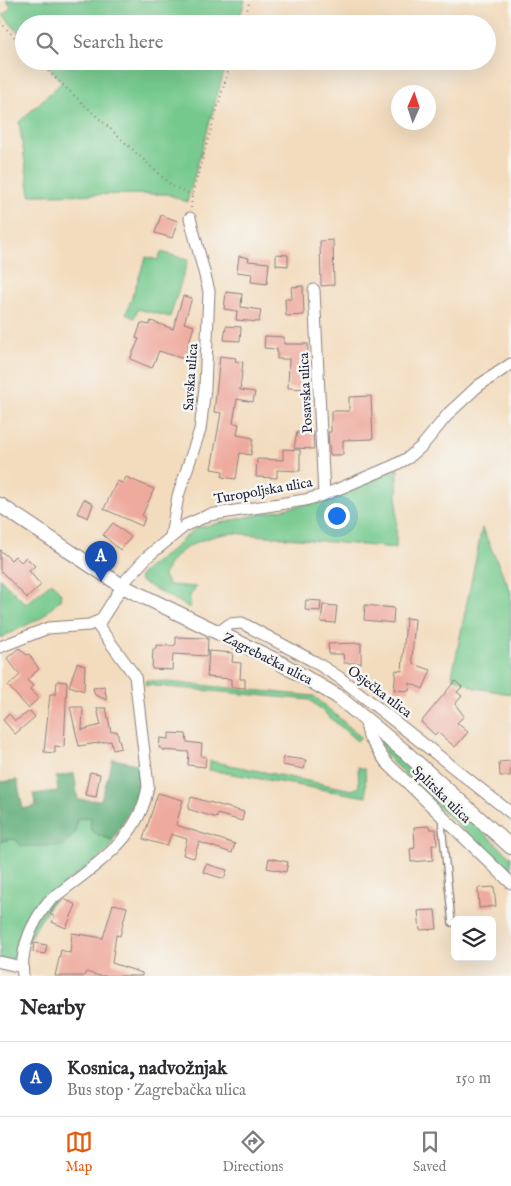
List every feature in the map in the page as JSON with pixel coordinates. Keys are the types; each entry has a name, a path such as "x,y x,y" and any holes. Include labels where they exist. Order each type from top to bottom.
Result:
{"street":[{"name":"Savska ulica","path":"171,536 178,496 200,430 206,388 209,291 190,218"},
{"name":"Posavska ulica","path":"314,290 324,495"},
{"name":"Turopoljska ulica","path":"96,623 101,620 122,586 147,557 186,525 209,515 305,500 324,495 408,458 466,397 511,364"},
{"name":"Zagrebačka ulica","path":"0,505 122,586 219,632 314,681 365,719 511,847"},
{"path":"0,647 48,628 96,623 124,659 137,683 148,786 146,800 134,826 123,841 43,910 30,934 23,971 0,962"},
{"name":"Osječka ulica","path":"219,632 230,624 242,623 315,662 360,692 511,813"},
{"name":"Splitska ulica","path":"365,719 370,737 386,762 511,883"}],"lane":[{"path":"441,814 451,916"}],"path":[{"path":"245,15 250,0"},
{"path":"0,22 15,38"},
{"path":"47,70 172,186 192,195"},
{"path":"190,218 192,195 228,70"}],"green space":[{"path":"6,0 245,0 241,15 15,15 15,29 3,15 11,7"},
{"path":"52,70 224,70 187,202 167,194 30,195 19,122 62,82"},
{"path":"161,252 188,260 170,317 138,309 134,318 126,314 146,257 158,260"},
{"path":"398,469 396,548 233,533 223,534 191,545 174,558 168,566 164,576 169,585 196,587 190,596 190,608 140,581 139,576 143,572 171,551 196,528 330,499"},
{"path":"482,528 511,592 511,694 475,688 452,676"},
{"path":"0,578 26,604 52,582 61,594 60,600 41,618 0,638"},
{"path":"146,680 314,696 361,737 357,741 310,700 145,685"},
{"path":"375,735 511,857 511,876 389,759"},
{"path":"113,759 142,765 144,793 138,796 113,840 100,836 90,829 91,817 77,819 75,834 62,846 21,846 15,839 0,841 0,782 17,780 23,809 36,806 33,794 58,791 56,777 74,773 78,800 101,800"},
{"path":"210,761 352,790 359,787 358,767 365,769 366,797 209,770"},
{"path":"91,817 100,836 113,840 110,849 62,886 17,958 12,961 0,959 0,841"}],"building":[{"path":"161,215 178,221 172,238 155,233"},
{"path":"333,240 334,285 321,286 320,241"},
{"path":"276,254 288,255 288,266 276,265"},
{"path":"239,256 249,258 248,261 269,263 267,284 251,282 252,274 237,272"},
{"path":"303,286 304,315 286,316 285,299 292,299 291,287"},
{"path":"226,292 242,294 241,307 261,310 259,322 236,320 237,311 224,309"},
{"path":"183,296 192,298 184,323 194,326 184,359 159,351 152,368 130,359 139,339 136,338 141,323 149,325 151,321 173,329"},
{"path":"226,326 241,327 240,341 224,340"},
{"path":"265,336 284,337 284,344 308,344 307,389 288,388 289,359 277,359 277,349 264,348"},
{"path":"220,356 236,358 235,361 243,362 240,390 255,392 253,402 237,399 233,423 239,424 237,435 253,438 251,455 240,453 236,479 222,477 223,471 211,469 221,413 214,412"},
{"path":"371,396 373,439 343,440 343,455 330,455 328,432 331,432 331,411 349,411 349,397"},
{"path":"297,432 313,432 314,449 294,448"},
{"path":"283,449 300,450 300,471 277,470 277,478 256,477 257,459 283,460"},
{"path":"126,477 154,489 142,516 145,518 142,526 104,509 117,481 123,483"},
{"path":"84,499 93,504 88,518 77,513"},
{"path":"113,523 131,537 120,550 103,535"},
{"path":"0,550 11,560 15,556 21,562 26,557 35,566 29,571 41,585 27,598 0,570"},
{"path":"306,600 321,601 320,611 305,610"},
{"path":"323,605 337,606 335,623 321,622"},
{"path":"365,605 394,608 393,623 364,620"},
{"path":"406,618 415,619 412,658 414,664 431,670 423,689 410,683 409,691 394,690 396,670 402,671"},
{"path":"176,637 208,638 207,656 173,654 172,670 152,669 153,649 156,649 156,645 173,646 176,644"},
{"path":"361,643 361,663 344,663 343,654 329,654 328,644"},
{"path":"19,648 27,655 29,654 39,669 27,680 33,686 30,689 39,698 28,708 8,686 20,675 7,658"},
{"path":"209,651 233,653 232,662 241,663 240,679 245,679 245,688 231,687 231,679 207,677"},
{"path":"77,663 85,666 84,691 69,686"},
{"path":"57,681 67,682 64,747 55,746 55,753 44,752 50,694 56,694"},
{"path":"455,681 462,687 457,692 462,696 455,704 464,716 457,723 468,732 455,747 437,732 435,735 421,722"},
{"path":"104,686 107,700 95,695 93,688"},
{"path":"70,707 83,707 82,730 101,725 97,708 106,708 111,732 117,731 121,748 113,750 111,741 79,746"},
{"path":"30,711 35,717 15,734 3,720 9,714 15,721"},
{"path":"169,733 186,734 187,742 202,744 201,756 206,757 205,767 188,765 189,752 162,750 162,748 159,748 160,738 169,739"},
{"path":"283,757 306,760 304,769 282,765"},
{"path":"511,761 510,776 500,776 499,762"},
{"path":"90,772 100,774 96,797 85,795"},
{"path":"158,793 183,800 176,825 235,844 232,853 199,842 194,858 183,855 187,839 171,834 167,846 143,839"},
{"path":"191,797 244,812 242,821 217,814 217,818 188,809"},
{"path":"429,826 430,829 436,829 437,845 432,845 433,860 411,862 410,849 415,848 414,827"},
{"path":"269,858 288,862 286,872 267,868"},
{"path":"206,864 227,870 224,879 203,872"},
{"path":"494,887 496,906 479,908 478,888"},
{"path":"64,899 76,905 66,928 52,922 55,917 50,914 54,907"},
{"path":"113,904 127,907 120,936 116,935 112,963 142,973 142,976 100,976 86,972 84,976 55,976 61,950 70,953 72,933 103,938"},
{"path":"435,910 437,929 420,930 418,911"},
{"path":"34,943 47,945 45,954 33,952"}],"place":[{"name":"Kosnica, nadvožnjak","path":"101,582"}]}
